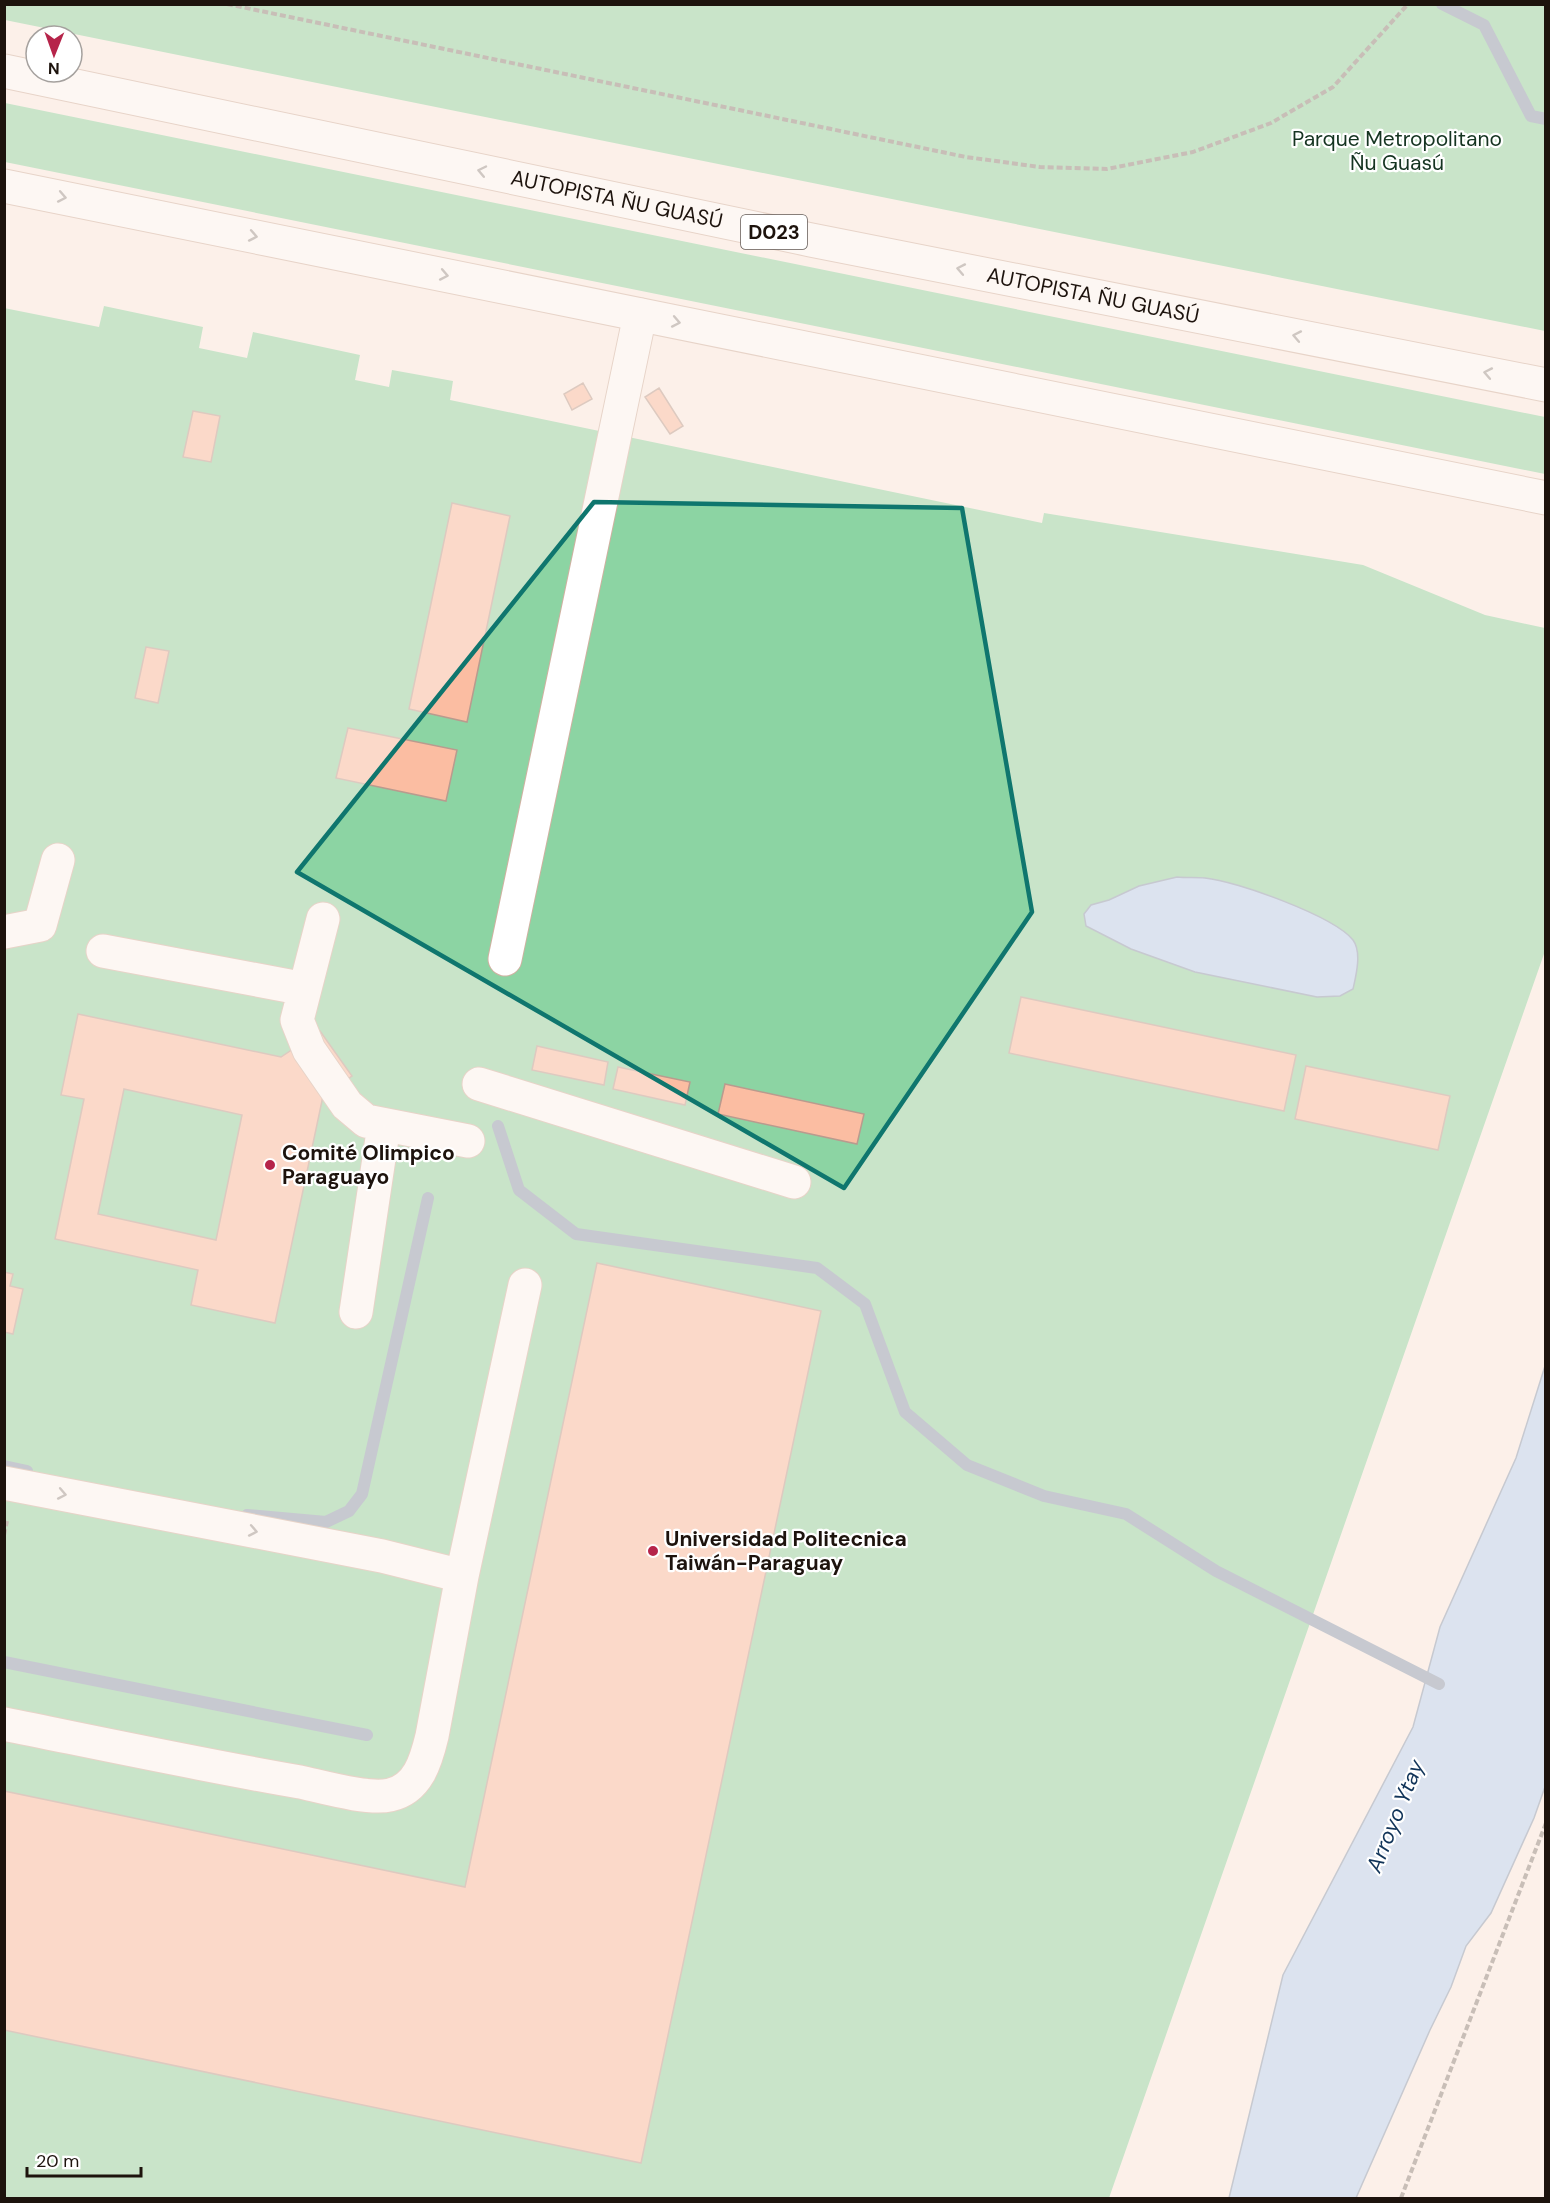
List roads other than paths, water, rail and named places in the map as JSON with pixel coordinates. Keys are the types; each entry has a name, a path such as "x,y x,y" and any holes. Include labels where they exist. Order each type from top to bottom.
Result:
{"main road":[{"name":"AUTOPISTA ÑU GUASÚ","path":"4,71 822,242 1545,385"},
{"path":"4,186 1545,498"},
{"path":"505,960 640,315"},
{"path":"4,932 40,925 58,860"},
{"path":"323,919 297,1020 309,1050 347,1105 366,1121 468,1141"},
{"path":"103,951 305,989"},
{"path":"479,1084 794,1182"},
{"path":"356,1312 384,1125"},
{"path":"4,1724 374,1796 391,1795 413,1784 426,1762 432,1736 462,1576 525,1285"},
{"path":"4,1483 382,1556 462,1576"}],"water":[{"path":"1177,877 1202,878 1239,886 1284,901 1342,931 1356,945 1358,964 1353,989 1340,996 1317,997 1195,972 1131,949 1086,926 1084,914 1091,905 1109,900 1139,886"},
{"name":"Arroyo Ytay","path":"1545,1366 1546,1784 1534,1818 1491,1913 1466,1946 1451,1987 1356,2198 1229,2198 1283,1975 1413,1727 1440,1627 1516,1458"}],"waterway":[{"path":"1442,4 1484,25 1531,116 1546,119"},
{"path":"498,1126 519,1190 576,1234 817,1268 865,1304 905,1412 967,1465 1044,1496 1126,1514 1216,1571 1439,1684"},
{"path":"247,1515 326,1522 349,1511 362,1494 428,1198"},
{"path":"4,1466 27,1471"},
{"path":"4,1662 367,1735"}],"place":[{"name":"Comité Olimpico Paraguayo","path":"270,1165"},
{"name":"Universidad Politecnica Taiwán-Paraguay","path":"653,1551"}],"park label":[{"name":"Parque Metropolitano Ñu Guasú","path":"1397,151"}]}
